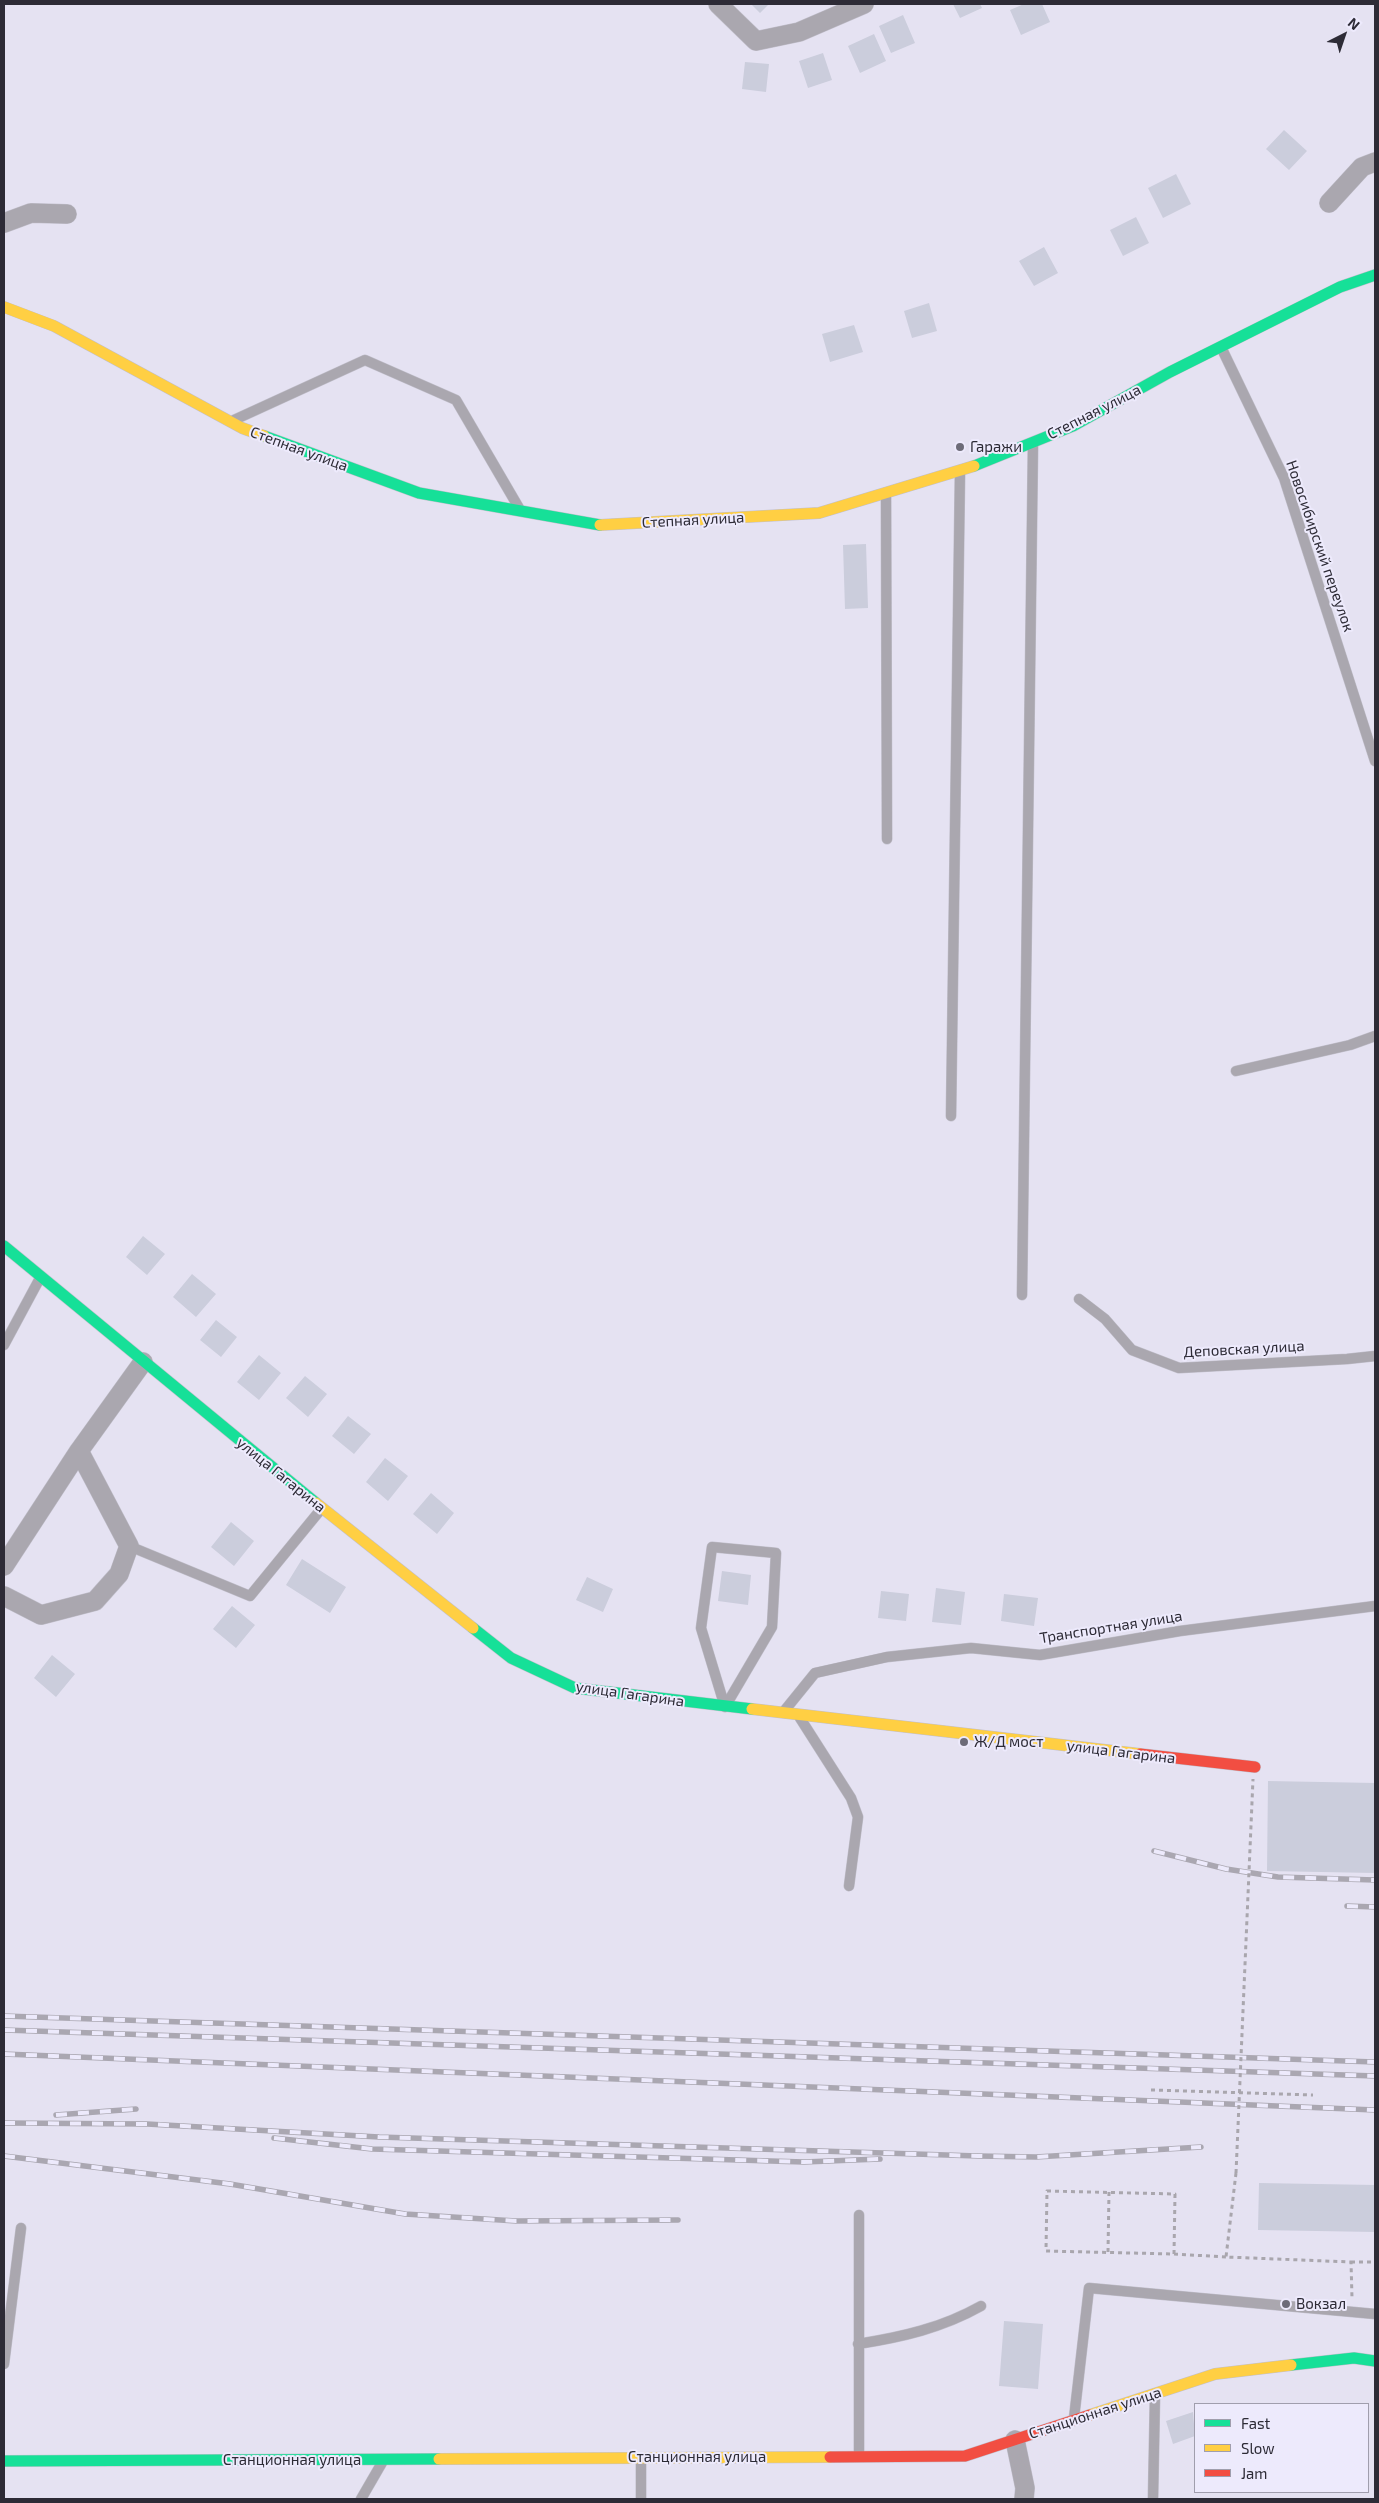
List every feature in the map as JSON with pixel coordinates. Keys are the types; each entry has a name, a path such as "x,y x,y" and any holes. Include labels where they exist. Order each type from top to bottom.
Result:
{"main road":[{"name":"Степная улица","path":"4,307 54,326 242,428 419,493 602,525 819,513 960,471 1072,426 1221,346 1340,287 1375,275"},
{"name":"улица Гагарина","path":"4,1246 142,1362 511,1658 576,1688 1254,1773"},
{"name":"Станционная улица","path":"4,2461 966,2456 1215,2374 1354,2358 1375,2361"}],"street":[{"path":"718,4 756,41 799,32 864,4"},
{"path":"1329,203 1362,168 1375,162"},
{"path":"4,224 31,213 67,214"},
{"path":"4,1566 78,1450 142,1362"},
{"path":"4,1596 41,1615 95,1601 119,1574 129,1546 78,1450"},
{"path":"1015,2440 1026,2488 1024,2499"}],"lane":[{"name":"Новосибирский переулок","path":"1221,346 1284,478 1372,739 1375,760"},
{"path":"230,421 365,360 456,400 521,511"},
{"path":"1022,1295 1033,442"},
{"path":"951,1116 960,471"},
{"path":"886,493 887,839"},
{"path":"1236,1071 1350,1045 1375,1036"},
{"path":"4,1345 40,1277"},
{"name":"Деповская улица","path":"1079,1299 1105,1319 1132,1350 1179,1368 1347,1360 1375,1356"},
{"path":"129,1546 250,1596 322,1508"},
{"path":"712,1547 776,1552 772,1627 725,1707 701,1628 712,1547"},
{"name":"Транспортная улица","path":"783,1713 815,1672 887,1657 971,1648 1040,1654 1180,1631 1375,1606"},
{"path":"798,1715 851,1798 858,1817 849,1886"},
{"path":"859,2216 859,2457"},
{"path":"4,2364 21,2228"},
{"path":"1074,2420 1089,2288 1375,2314"},
{"path":"858,2344 911,2335 962,2317 980,2306"},
{"path":"1153,2499 1155,2394"},
{"path":"641,2458 642,2499"},
{"path":"362,2499 385,2459"}],"path":[{"path":"1226,2258 1236,2173 1238,2092 1254,1773"},
{"path":"1152,2090 1313,2095"},
{"path":"1174,2254 1175,2194 1047,2191 1046,2251 1375,2262"},
{"path":"1108,2252 1109,2192"},
{"path":"1352,2262 1352,2312"}],"building":[{"path":"751,4 769,4 760,13"},
{"path":"953,4 980,4 982,8 960,18"},
{"path":"1024,4 1042,4 1050,22 1021,35 1010,10"},
{"path":"903,15 915,43 891,53 879,26"},
{"path":"874,34 886,61 860,73 848,46"},
{"path":"823,53 832,80 808,88 799,61"},
{"path":"745,62 769,64 766,92 742,89"},
{"path":"1284,130 1307,151 1289,170 1266,149"},
{"path":"1176,174 1191,204 1163,218 1148,188"},
{"path":"1136,217 1149,243 1123,256 1110,230"},
{"path":"1044,247 1058,273 1034,286 1019,261"},
{"path":"929,303 937,331 912,338 904,311"},
{"path":"854,325 863,352 830,362 822,334"},
{"path":"866,544 868,608 845,609 843,545"},
{"path":"143,1236 165,1254 147,1275 126,1257"},
{"path":"192,1274 216,1294 196,1317 173,1297"},
{"path":"216,1320 237,1337 221,1357 200,1340"},
{"path":"259,1355 281,1373 259,1400 237,1382"},
{"path":"305,1376 327,1394 308,1417 286,1398"},
{"path":"348,1416 371,1434 354,1454 332,1436"},
{"path":"385,1458 408,1476 388,1501 366,1482"},
{"path":"431,1493 454,1513 437,1534 413,1514"},
{"path":"231,1522 254,1541 234,1566 211,1547"},
{"path":"302,1559 346,1587 330,1613 286,1585"},
{"path":"722,1571 751,1575 748,1605 718,1601"},
{"path":"587,1577 613,1589 603,1612 576,1600"},
{"path":"936,1588 965,1592 961,1625 932,1622"},
{"path":"881,1591 909,1594 906,1621 878,1618"},
{"path":"1004,1594 1038,1598 1034,1626 1001,1621"},
{"path":"232,1606 255,1625 236,1648 213,1629"},
{"path":"52,1655 75,1674 56,1697 34,1678"},
{"path":"1268,1781 1375,1783 1375,1873 1267,1871"},
{"path":"1259,2183 1375,2185 1375,2232 1258,2230"},
{"path":"1004,2321 1043,2324 1038,2389 999,2386"},
{"path":"1193,2412 1194,2436 1173,2444 1166,2421"}],"railway":[{"path":"1154,1851 1226,1869 1278,1877 1375,1880"},
{"path":"1347,1906 1375,1907"},
{"path":"4,2016 1375,2062"},
{"path":"4,2030 1375,2076"},
{"path":"4,2054 1375,2110"},
{"path":"56,2115 136,2109"},
{"path":"4,2123 147,2124 379,2137 978,2156 1036,2157 1201,2147"},
{"path":"274,2138 372,2149 804,2162 880,2159"},
{"path":"4,2156 230,2184 405,2214 516,2221 678,2220"}],"traffic: fast":[{"path":"974,466 1073,426 1170,372 1340,287 1375,275"},
{"path":"264,436 419,493 600,525"},
{"path":"4,1246 316,1503"},
{"path":"473,1628 511,1658 575,1688 752,1709"},
{"path":"1291,2365 1354,2358 1375,2361"},
{"path":"4,2461 439,2459"}],"traffic: slow":[{"path":"4,307 54,326 242,428 264,436"},
{"path":"600,525 819,513 974,466"},
{"path":"316,1503 473,1628"},
{"path":"752,1709 1140,1754"},
{"path":"1090,2415 1215,2374 1291,2365"},
{"path":"439,2459 830,2457"}],"traffic: jam":[{"path":"1140,1754 1255,1767"},
{"path":"830,2457 965,2456 1090,2415"}],"place":[{"name":"Гаражи","path":"960,447"},
{"name":"Ж/Д мост","path":"964,1742"},
{"name":"Вокзал","path":"1286,2304"}]}
